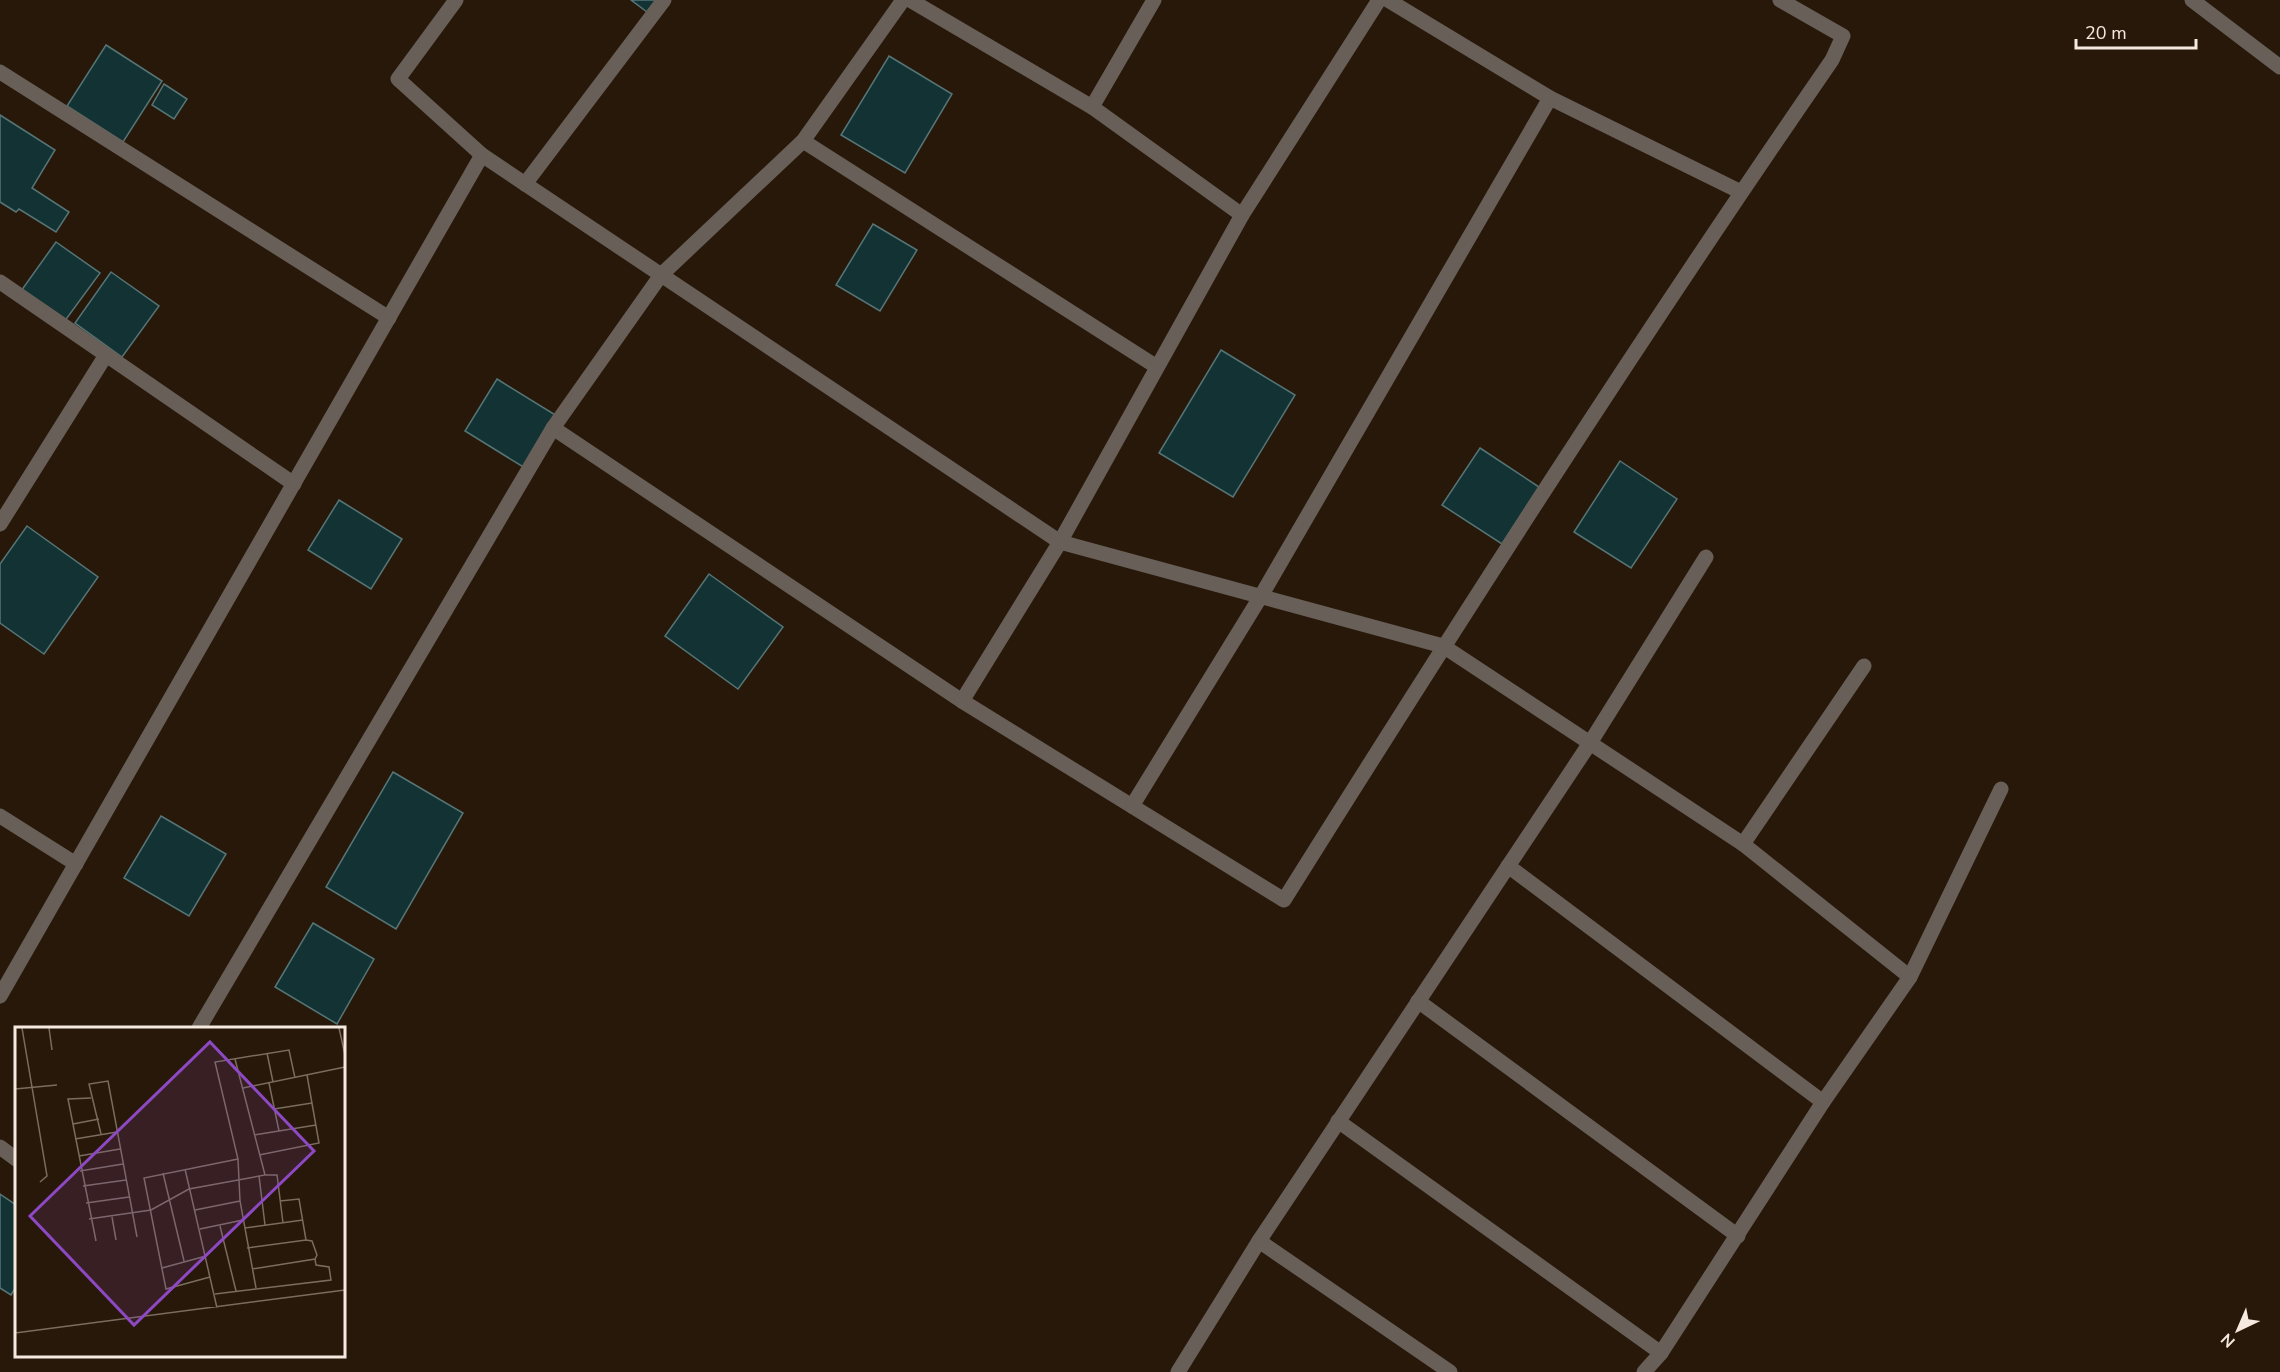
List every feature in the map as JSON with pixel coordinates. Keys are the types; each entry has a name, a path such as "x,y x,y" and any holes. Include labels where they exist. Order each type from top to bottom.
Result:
{"street":[{"path":"456,0 398,79 482,155 525,184 1060,542 1443,646 1743,844 1910,977"},
{"path":"525,184 664,0"},
{"path":"200,1027 553,428 661,275 803,141 903,0"},
{"path":"910,0 1092,106 1242,215"},
{"path":"1092,106 1154,0"},
{"path":"962,701 1060,542 1242,215 1379,0"},
{"path":"1388,0 1550,98 1741,192"},
{"path":"553,428 962,701 1284,900 1443,646 1741,192 1832,60 1843,36 1780,0"},
{"path":"2192,0 2280,67"},
{"path":"0,72 389,318"},
{"path":"1132,806 1261,596 1550,98"},
{"path":"803,141 1157,367"},
{"path":"0,996 482,155"},
{"path":"0,282 294,483"},
{"path":"0,524 106,355"},
{"path":"1178,1372 1259,1240 1590,743 1707,557"},
{"path":"1743,844 1864,666"},
{"path":"1644,1372 1661,1353 1823,1102 1910,977 2001,789"},
{"path":"0,816 76,864"},
{"path":"1508,866 1823,1102"},
{"path":"1418,1001 1738,1236"},
{"path":"1338,1121 1661,1353"},
{"path":"0,1147 15,1158"},
{"path":"1259,1240 1450,1372"}],"building":[{"path":"631,0 656,0 647,12"},
{"path":"106,45 162,81 123,142 67,106"},
{"path":"889,56 952,94 905,173 841,135"},
{"path":"164,84 187,99 174,119 152,105"},
{"path":"0,115 55,150 32,188 69,212 56,232 19,209 16,212 0,202"},
{"path":"873,224 917,250 880,311 836,285"},
{"path":"56,242 100,273 64,322 21,291"},
{"path":"111,272 159,306 122,357 75,323"},
{"path":"1221,350 1295,395 1233,497 1159,453"},
{"path":"497,379 557,416 525,468 465,431"},
{"path":"1480,448 1539,487 1502,544 1442,505"},
{"path":"1620,461 1677,499 1631,568 1574,532"},
{"path":"339,500 402,539 371,589 308,550"},
{"path":"27,526 98,577 44,654 0,623 0,564"},
{"path":"709,574 783,627 738,689 665,636"},
{"path":"393,772 463,813 396,929 326,887"},
{"path":"161,816 226,854 189,916 124,878"},
{"path":"313,923 374,959 337,1024 275,987"},
{"path":"0,1194 15,1204 15,1289 11,1295 0,1288"}]}
